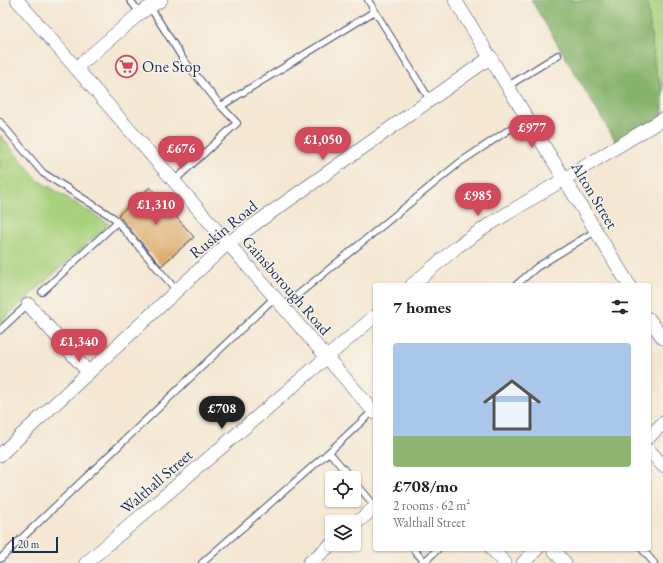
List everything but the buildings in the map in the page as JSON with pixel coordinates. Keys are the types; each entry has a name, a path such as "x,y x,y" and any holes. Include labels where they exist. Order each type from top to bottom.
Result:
{"street":[{"name":"Gainsborough Road","path":"17,0 373,409"},
{"name":"Alton Street","path":"455,0 528,117 628,283"},
{"path":"76,68 150,6"},
{"name":"Ruskin Road","path":"0,455 228,243 491,57"},
{"path":"414,283 458,246 490,224 663,119"},
{"path":"28,304 88,372"},
{"name":"Walthall Street","path":"86,563 373,318"},
{"path":"651,324 663,338"},
{"path":"651,435 663,423"},
{"path":"651,452 663,466"},
{"path":"361,519 373,508"},
{"path":"310,563 325,550"},
{"path":"494,551 505,563"},
{"path":"523,563 535,551"},
{"path":"555,551 565,563"}],"lane":[{"path":"130,0 150,6 183,59 221,106 237,123 174,181"},
{"path":"368,0 430,100"},
{"path":"221,106 375,11"},
{"path":"508,86 558,55"},
{"path":"284,306 459,163 528,117"},
{"path":"0,122 43,173 114,218 177,291"},
{"path":"42,292 117,222"},
{"path":"518,283 537,267 597,230"},
{"path":"0,559 275,297"},
{"path":"0,330 28,304"},
{"path":"202,563 329,452 373,411"},
{"path":"329,452 345,471"},
{"path":"361,489 373,504"},
{"path":"415,551 424,562 436,551"},
{"path":"644,551 654,563"}],"green space":[{"path":"531,0 647,0 655,69 663,92 663,118 616,142"},
{"path":"647,0 663,0 663,92 655,69"},
{"path":"0,135 38,180 109,224 0,322"}],"place":[{"name":"One Stop","path":"126,66"}]}
